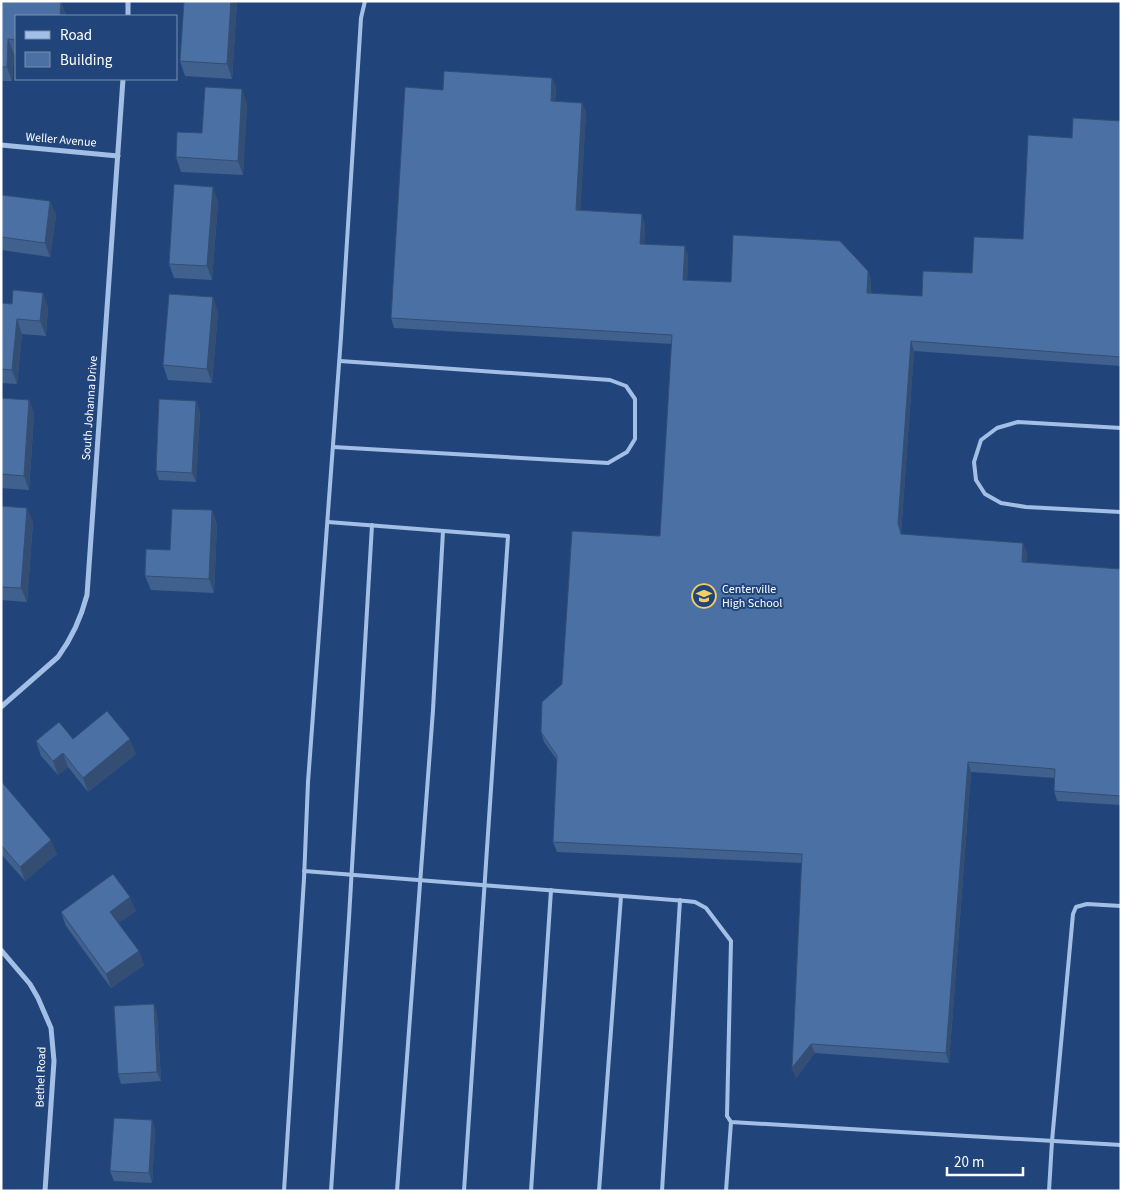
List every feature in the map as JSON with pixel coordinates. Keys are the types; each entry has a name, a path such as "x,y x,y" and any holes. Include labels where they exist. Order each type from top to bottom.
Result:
{"street":[{"path":"128,1 128,15"},
{"name":"South Johanna Drive","path":"1,707 64,650 80,620 87,595 123,80"},
{"name":"Weller Avenue","path":"1,145 118,156"},
{"name":"Bethel Road","path":"1,950 30,984 51,1028 54,1061 45,1191"}],"lane":[{"path":"284,1191 308,782 340,361 360,18 366,1"},
{"path":"334,447 608,463 627,452 635,439 635,398 626,386 610,380 340,361"},
{"path":"1121,428 1018,422 997,428 981,440 974,462 976,480 986,494 1002,504 1121,512"},
{"path":"328,522 508,536 483,885 464,1191"},
{"path":"331,1191 372,525"},
{"path":"397,1191 433,710 443,531"},
{"path":"304,871 680,900 695,902 706,908 730,941 727,1116 730,1122 726,1191"},
{"path":"531,1191 551,890"},
{"path":"599,1191 621,896"},
{"path":"662,1191 680,900"},
{"path":"1049,1191 1073,914 1076,907 1087,904 1121,906"},
{"path":"730,1122 1121,1145"}],"building":[{"path":"1,1 61,2 60,15 15,15 15,40 8,39 7,67 1,67"},
{"path":"184,1 231,1 227,64 180,61"},
{"name":"Centerville High School","path":"444,71 552,78 551,101 582,103 576,210 642,214 640,244 685,246 683,280 731,282 733,235 840,241 868,271 867,293 922,296 923,271 972,273 974,237 1023,239 1028,135 1072,138 1073,118 1121,121 1121,357 911,341 898,523 901,534 1023,543 1022,562 1121,569 1121,796 1054,791 1055,769 968,762 946,1053 811,1044 792,1068 802,854 553,842 557,756 541,732 542,702 562,684 572,531 660,536 672,335 391,318 405,87 443,90"},
{"path":"205,87 242,89 238,161 176,157 177,132 202,133"},
{"path":"174,184 213,187 207,266 169,264"},
{"path":"1,195 50,201 45,243 1,237"},
{"path":"13,290 43,293 40,321 17,319 12,370 1,369 1,303 12,304"},
{"path":"169,294 213,297 207,369 163,365"},
{"path":"1,398 29,400 24,476 1,474"},
{"path":"159,399 196,401 192,473 156,471"},
{"path":"1,506 27,508 21,588 1,587"},
{"path":"172,509 212,510 209,579 145,576 146,549 170,550"},
{"path":"107,711 130,739 83,778 63,753 53,761 36,741 59,722 73,739"},
{"path":"1,781 51,840 20,867 1,845"},
{"path":"113,874 130,897 110,912 139,951 106,974 61,912"},
{"path":"154,1004 157,1072 118,1074 114,1006"},
{"path":"114,1118 152,1120 149,1173 110,1171"}],"place":[{"name":"Centerville High School","path":"704,596"}]}
